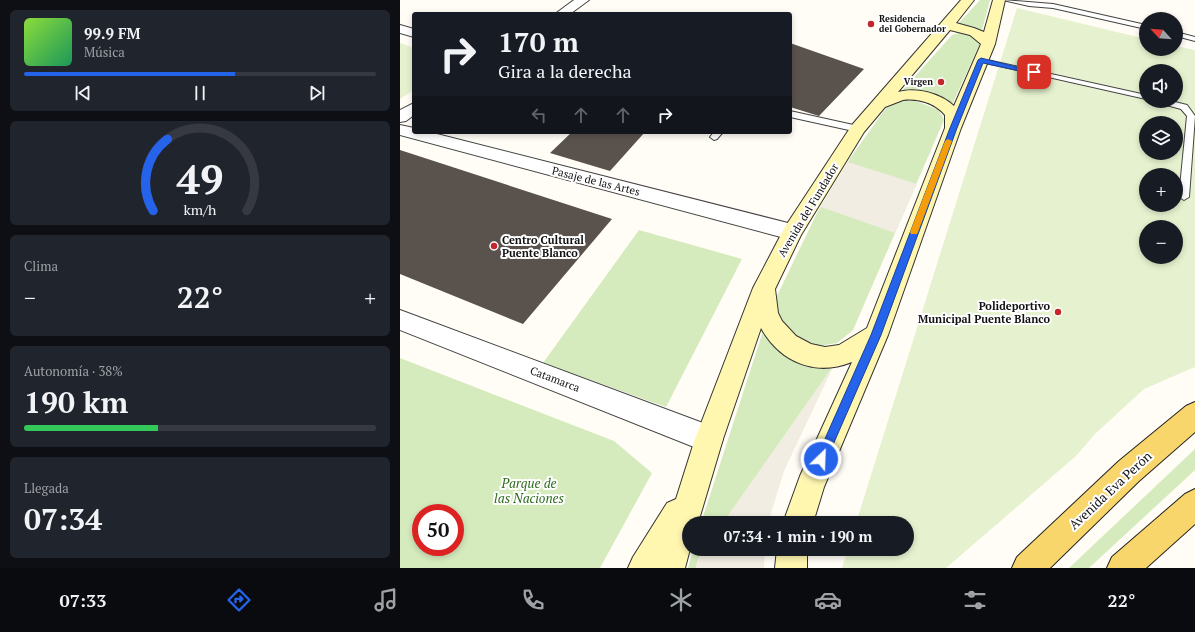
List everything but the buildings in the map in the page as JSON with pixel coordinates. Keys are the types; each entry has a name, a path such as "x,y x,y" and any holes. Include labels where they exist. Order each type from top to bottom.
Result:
{"main road":[{"name":"Avenida del Fundador","path":"669,568 709,439 764,288 792,232 858,129 968,0"},
{"path":"800,516 810,486 876,335 953,128 988,44 999,0"},
{"path":"946,25 976,32 982,36 988,44"},
{"path":"879,104 910,94 936,100 953,115 953,128"},
{"path":"764,288 768,319 777,333 794,348 812,357 835,357 857,348 876,335"},
{"name":"Avenida Eva Perón","path":"1028,568 1129,471 1195,415"},
{"path":"644,568 698,478"},
{"path":"1123,568 1195,504"},
{"path":"791,568 792,556"}],"street":[{"path":"565,12 583,0"},
{"path":"400,29 412,33"},
{"path":"400,117 412,109"},
{"name":"Pasaje de las Artes","path":"400,130 412,133"},
{"name":"Pasaje de las Artes","path":"415,134 792,232"},
{"name":"Catamarca","path":"400,320 709,439"}],"lane":[{"path":"1006,0 1052,6 1139,25"},
{"path":"1183,36 1195,39"},
{"path":"981,60 1139,95"},
{"path":"1183,108 1191,116 1184,197"},
{"path":"792,114 858,129"}],"green space":[{"path":"980,0 990,0 982,30 958,24"},
{"name":"Polideportivo Municipal Puente Blanco","path":"1017,8 1139,37 1139,56 1183,56 1183,47 1195,50 1195,367 1144,389 1095,434 1076,456 946,568 842,568 846,556 914,556 914,516 858,516"},
{"path":"959,33 974,36 980,43 952,105 941,97 928,92 901,92 952,35"},
{"path":"400,43 412,47 412,91 400,99"},
{"path":"913,100 939,110 944,120 853,330 837,343 819,346 800,341 776,318 775,300 817,213 851,157 886,108 897,101"},
{"path":"639,230 742,259 666,407 543,363"},
{"path":"763,331 786,356 813,365 834,365 728,516 703,516"},
{"name":"Parque de las Naciones","path":"400,358 614,441 652,473 600,568 400,568"},
{"path":"1195,449 1195,470 1089,568 1069,568"},
{"path":"691,556 700,556 696,568 688,568"}],"shaded area":[{"path":"848,162 917,184 895,233 821,207"},
{"path":"834,365 784,471 770,516 728,516"},
{"path":"700,556 765,556 764,568 696,568"}],"slow traffic":[{"path":"914,232 948,141"}],"place":[{"name":"Residencia del Gobernador","path":"871,24"},
{"name":"Virgen","path":"941,82"},
{"name":"Centro Cultural Puente Blanco","path":"494,246"},
{"name":"Polideportivo Municipal Puente Blanco","path":"1058,312"}],"route":[{"path":"821,459 876,335 953,128 981,60 1034,72"}]}
